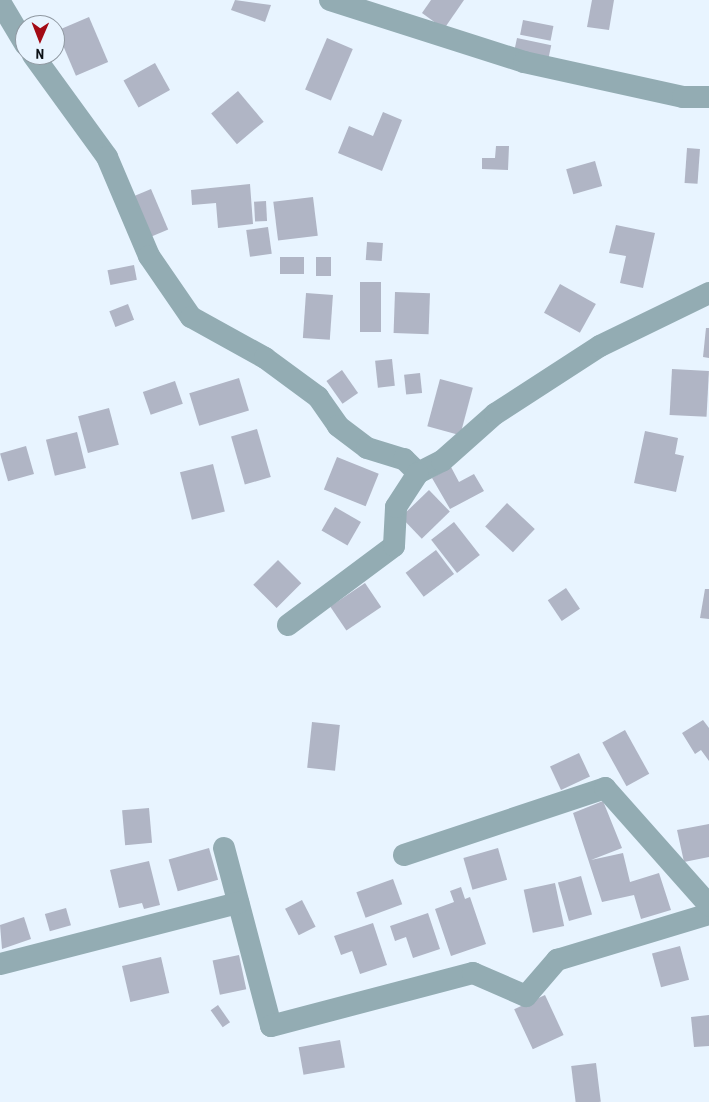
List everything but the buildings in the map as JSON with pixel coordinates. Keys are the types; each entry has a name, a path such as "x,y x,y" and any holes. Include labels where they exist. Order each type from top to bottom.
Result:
{"street":[{"path":"330,0 524,62 683,96 709,98"},
{"path":"0,2 15,27"},
{"path":"40,65 107,157 149,256 192,317 265,358 311,392 338,426 367,448 404,459 418,473"},
{"path":"288,625 394,546 396,507 418,473 442,462 495,414 600,346 709,293"},
{"path":"404,855 605,788 709,905"},
{"path":"224,848 271,1026 473,974 526,996 557,960 709,914"},
{"path":"0,964 238,904"}]}
